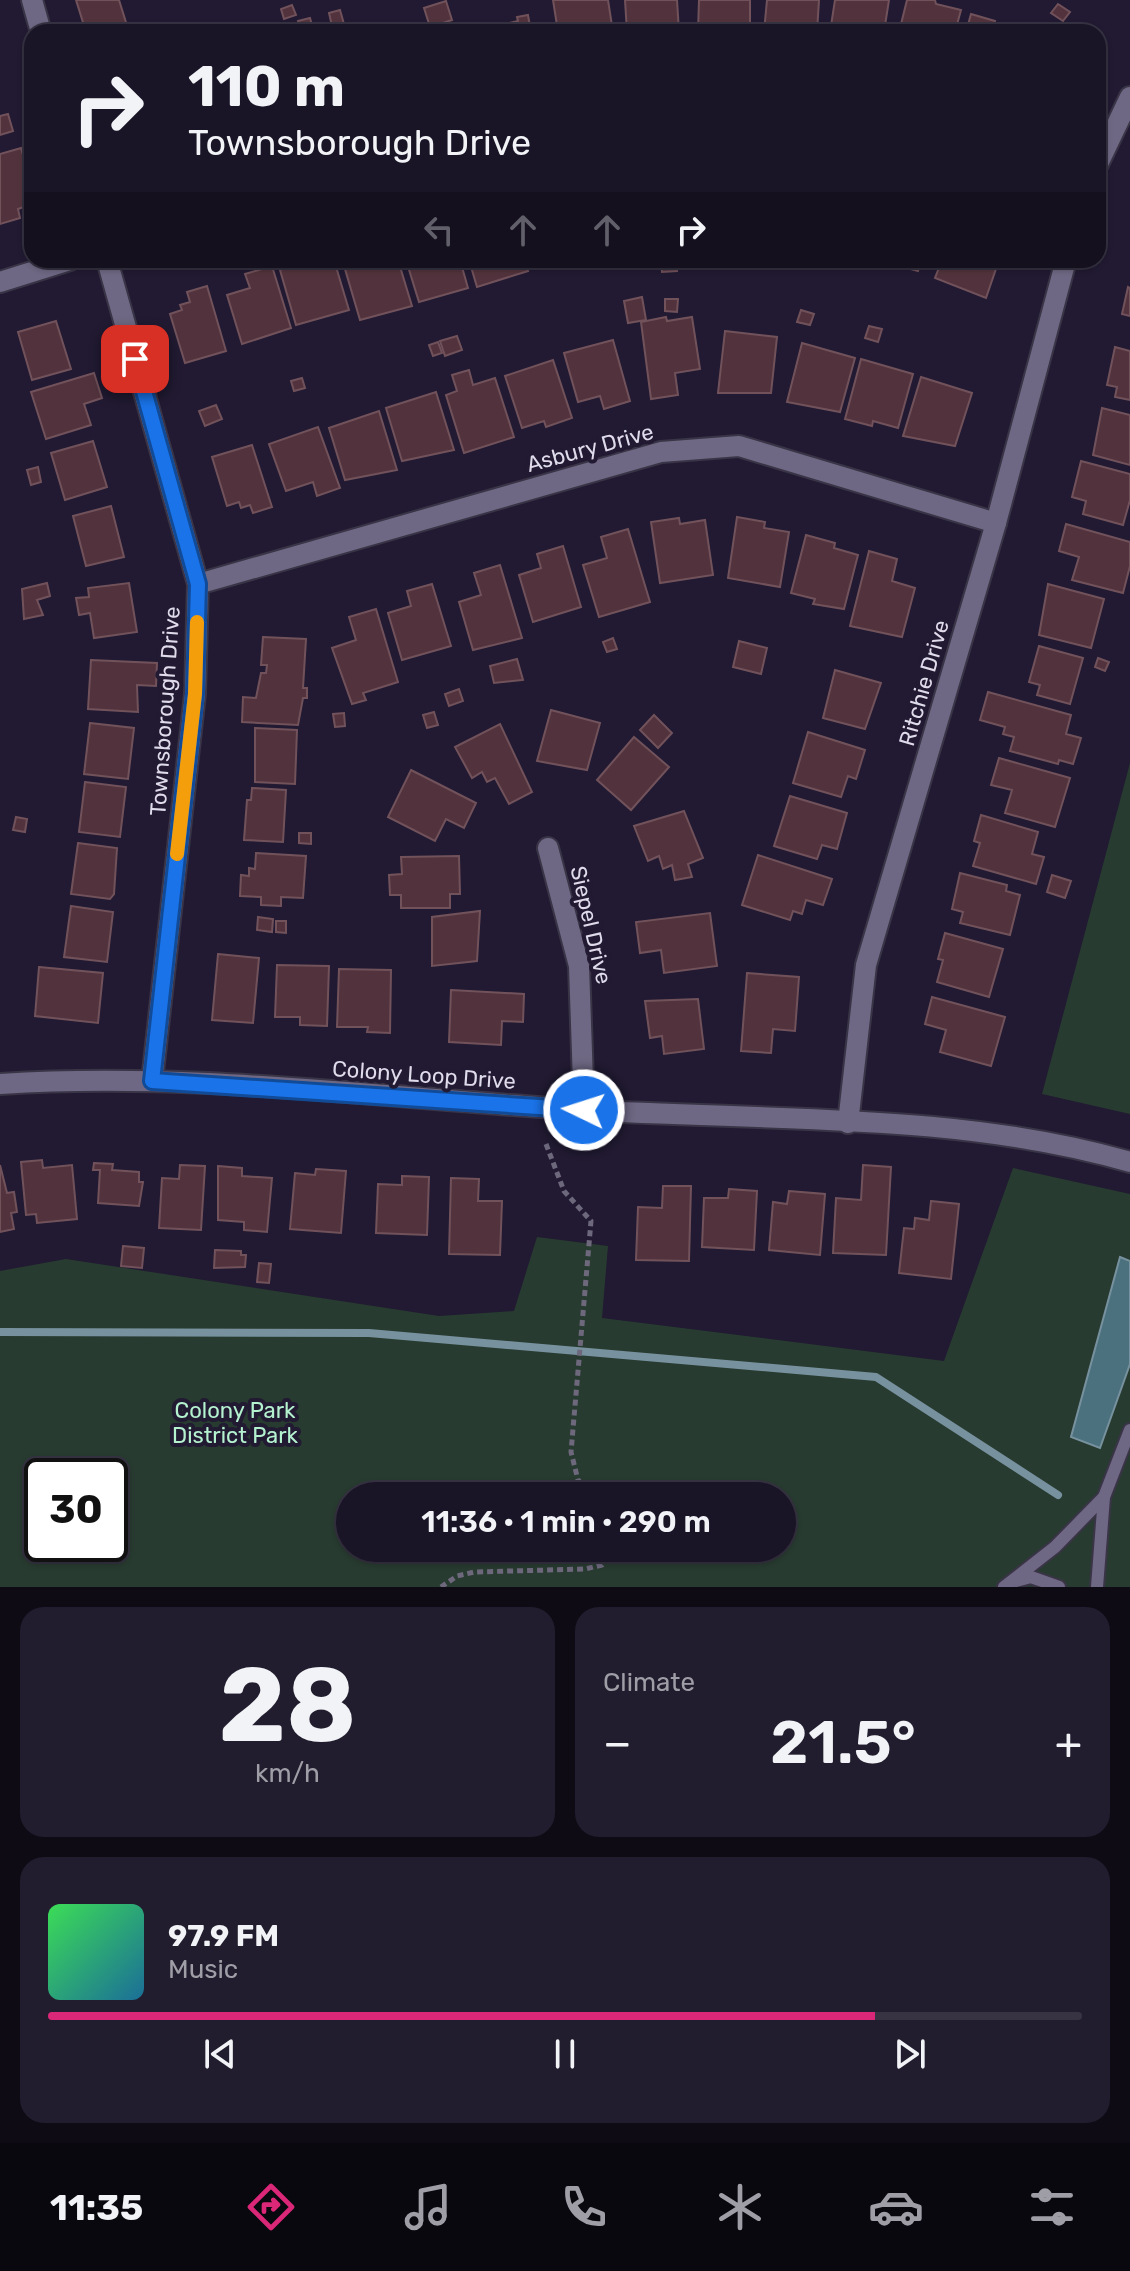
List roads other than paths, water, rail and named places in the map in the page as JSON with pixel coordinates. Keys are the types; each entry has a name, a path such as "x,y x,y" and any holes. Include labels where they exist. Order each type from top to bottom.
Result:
{"street":[{"path":"32,0 39,24"},
{"path":"1106,147 1130,97"},
{"path":"0,282 45,268"},
{"name":"Townsborough Drive","path":"109,268 198,584 195,694 152,1081"},
{"name":"Ritchie Drive","path":"848,1123 866,965 996,523 1064,268"},
{"name":"Asbury Drive","path":"198,584 661,452 723,447 739,446 996,523"},
{"name":"Siepel Drive","path":"548,848 579,966 584,1110"},
{"name":"Colony Loop Drive","path":"0,1084 67,1080 152,1081 584,1110 960,1129 1068,1144 1130,1162"}],"lane":[{"path":"1097,1587 1104,1497 1130,1430"},
{"path":"1007,1585 1055,1547 1104,1497"},
{"path":"1007,1585 1031,1577 1059,1587"}],"water":[{"path":"1120,1257 1130,1261 1130,1364 1100,1448 1071,1437"}],"waterway":[{"path":"0,1332 369,1333 876,1377 1058,1495"}],"park label":[{"name":"Colony Park District Park","path":"235,1422"}]}
